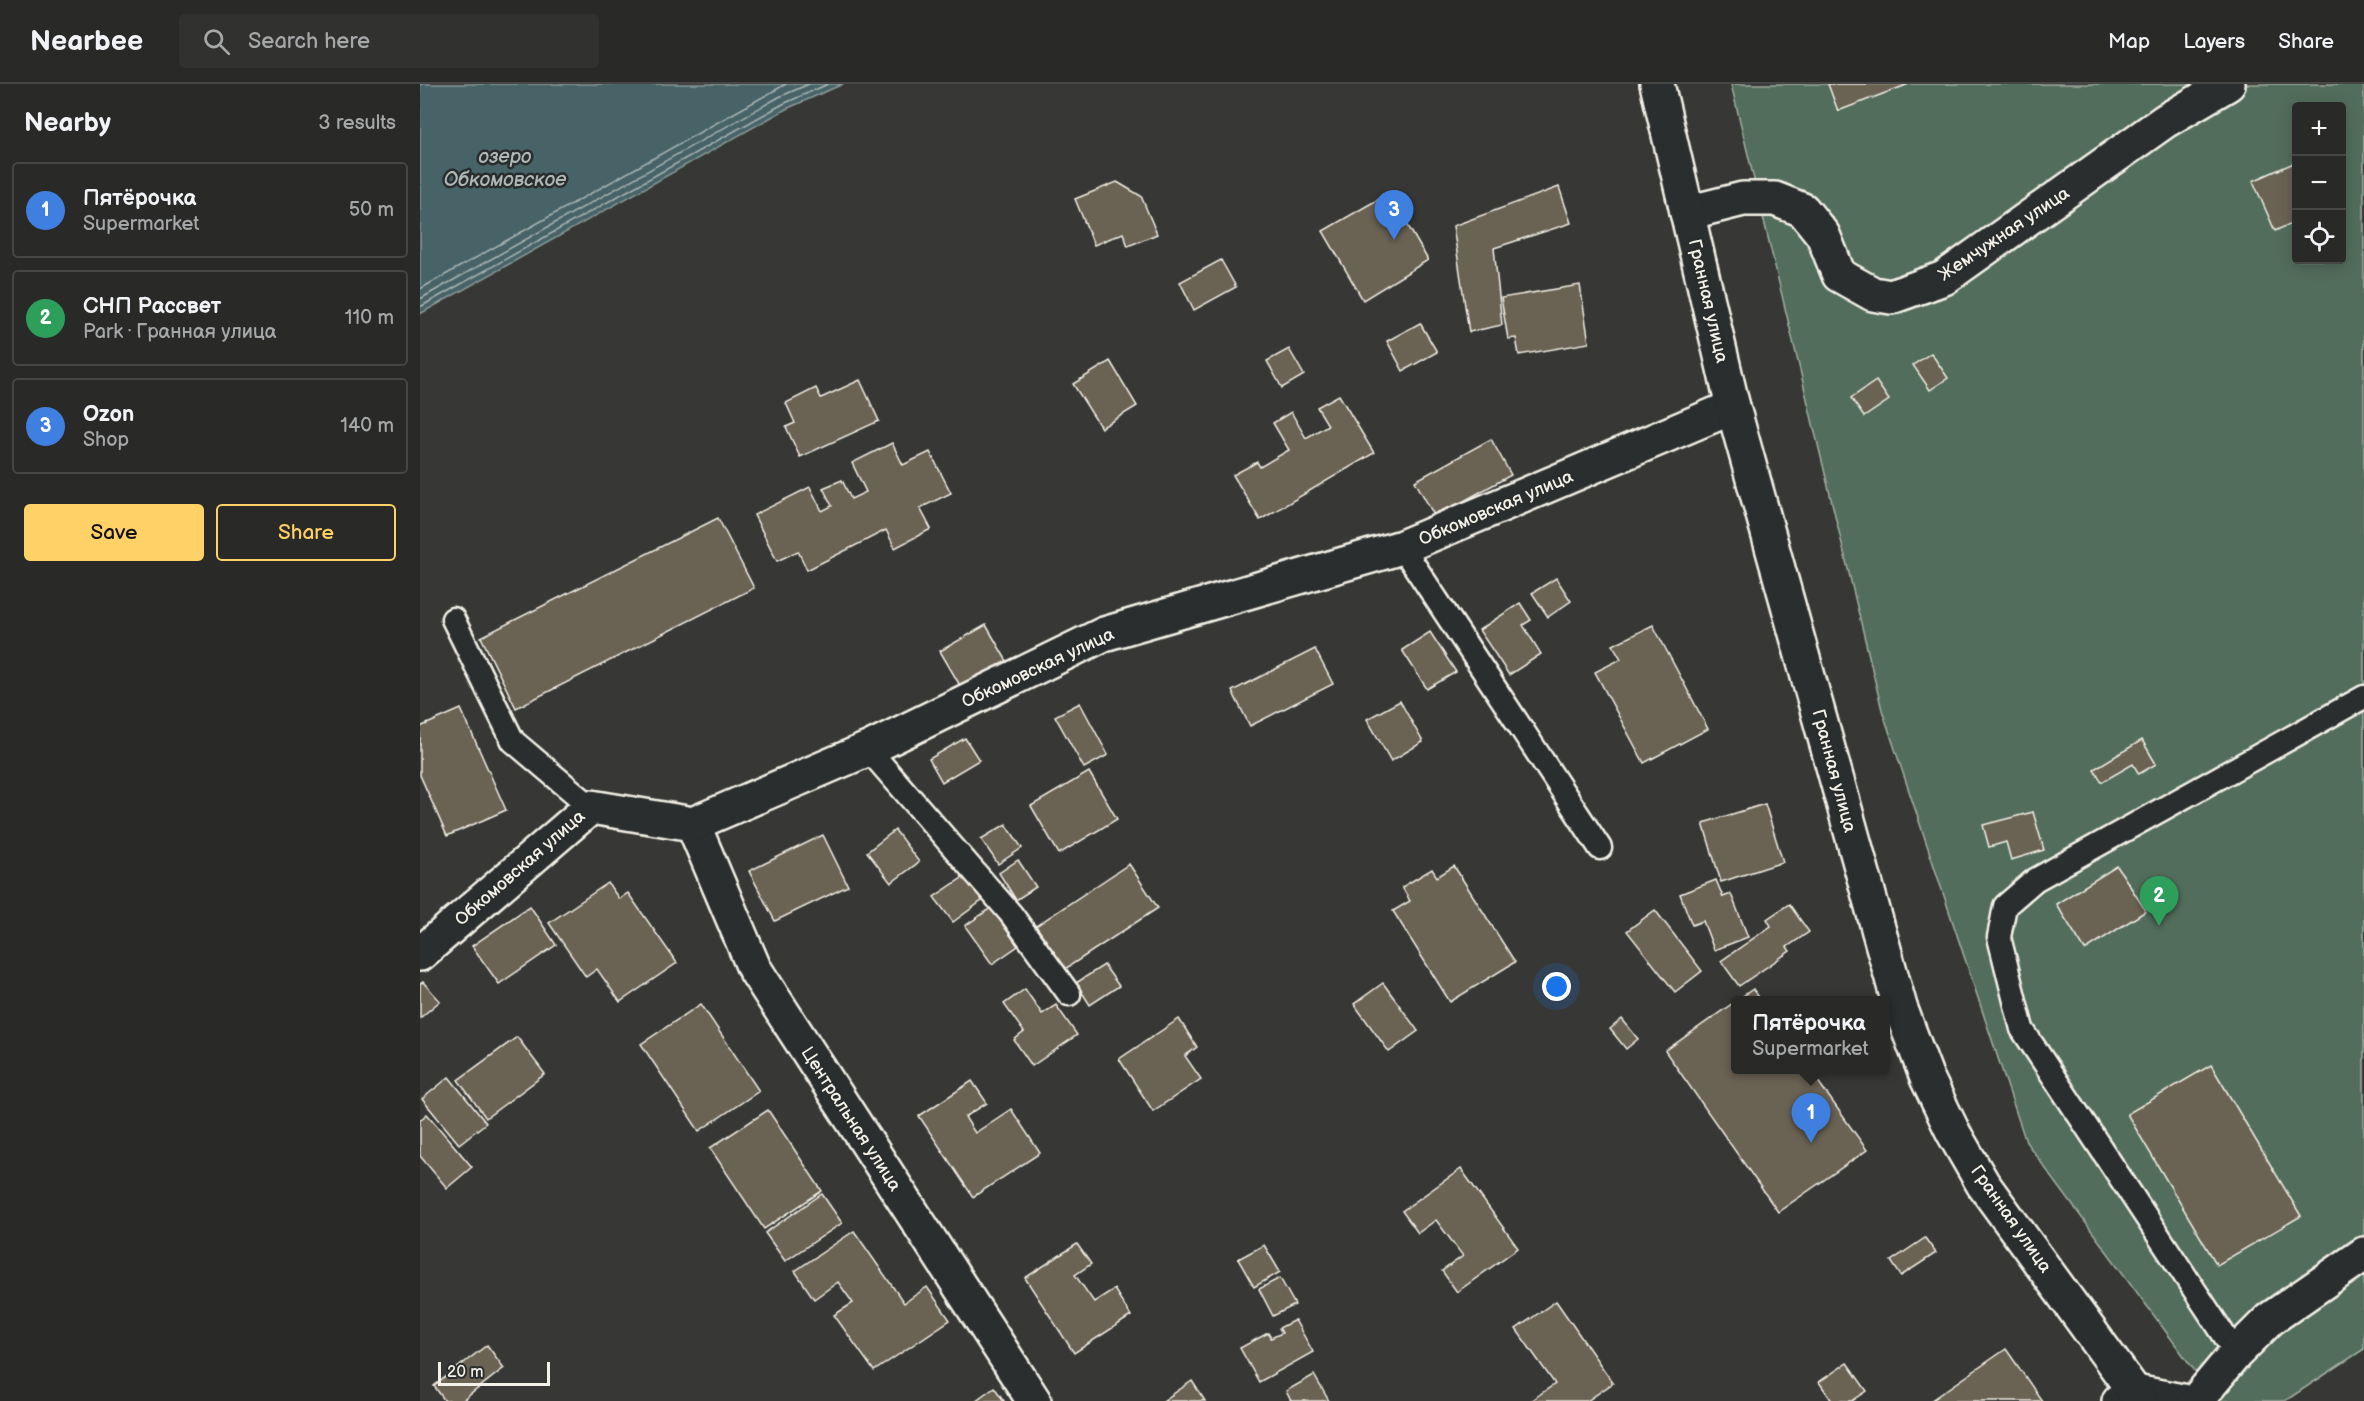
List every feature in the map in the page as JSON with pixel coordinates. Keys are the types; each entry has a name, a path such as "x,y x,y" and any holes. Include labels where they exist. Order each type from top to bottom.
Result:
{"street":[{"name":"Гранная улица","path":"1657,84 1733,407 1900,1007 1927,1078 1953,1132 1983,1184 2132,1398"},
{"name":"Жемчужная улица","path":"1687,213 1743,199 1775,199 1803,210 1822,235 1839,274 1873,294 1891,297 1944,278 2165,121 2228,84"},
{"name":"Обкомовская улица","path":"420,954 591,807 693,824 868,748 1104,634 1402,547 1733,407"},
{"name":"Центральная улица","path":"693,824 754,968 1034,1401"},
{"path":"2196,1401 2236,1353 2270,1319 2364,1254"},
{"path":"2132,1398 2182,1401"}],"lane":[{"path":"1402,547 1600,848"},
{"path":"453,619 513,741 591,807"},
{"path":"2236,1353 2022,1029 1999,937 2004,906 2035,880 2364,697"},
{"path":"868,748 1011,914 1069,994"}],"green space":[{"path":"1731,84 2364,84 2364,1349 2285,1401 2217,1401 2026,1142 1882,710"}],"water":[{"name":"озеро Обкомовское","path":"420,84 843,84 786,109 420,314"}],"building":[{"path":"1828,84 1909,84 1838,111"},
{"path":"2292,164 2292,223 2275,231 2253,181"},
{"path":"1117,182 1141,196 1157,234 1128,246 1123,233 1094,245 1075,199"},
{"path":"1559,187 1571,223 1494,248 1502,325 1469,332 1453,226"},
{"path":"1389,193 1428,260 1363,300 1323,231"},
{"path":"1221,260 1236,287 1194,310 1180,282"},
{"path":"1580,285 1589,343 1519,355 1516,338 1508,339 1501,298"},
{"path":"1420,323 1437,352 1403,371 1387,341"},
{"path":"1289,349 1304,375 1282,388 1267,361"},
{"path":"1931,353 1948,378 1930,390 1913,365"},
{"path":"1110,361 1137,406 1101,428 1073,384"},
{"path":"860,380 879,421 800,457 786,427 795,423 786,403 816,388 821,398"},
{"path":"1876,381 1889,400 1864,417 1851,398"},
{"path":"1339,395 1374,453 1260,520 1233,475 1257,462 1260,467 1289,450 1273,423 1291,412 1306,438 1328,425 1317,407"},
{"path":"1491,439 1511,475 1435,517 1415,481"},
{"path":"892,443 903,465 930,452 951,493 920,508 931,529 895,548 886,530 807,570 798,551 777,561 754,515 810,487 822,511 832,506 823,488 842,480 851,499 866,492 852,463"},
{"path":"718,518 754,588 516,708 481,637"},
{"path":"1556,578 1571,601 1548,617 1532,593"},
{"path":"1520,603 1531,620 1523,625 1541,654 1509,675 1479,630"},
{"path":"986,625 1008,663 962,689 940,651"},
{"path":"1653,625 1708,729 1644,763 1595,672 1621,659 1613,645"},
{"path":"1430,632 1456,672 1427,689 1402,650"},
{"path":"1315,649 1333,684 1250,726 1232,691"},
{"path":"1400,701 1423,742 1391,761 1367,719"},
{"path":"1080,703 1108,755 1084,768 1055,716"},
{"path":"461,709 506,810 447,836 420,775 420,727"},
{"path":"965,738 979,760 942,782 929,759"},
{"path":"2142,740 2156,764 2139,774 2133,764 2102,782 2094,769"},
{"path":"1089,772 1117,819 1059,854 1031,806"},
{"path":"1765,804 1783,862 1721,882 1703,823"},
{"path":"2033,812 2044,850 2011,860 2006,842 1989,847 1983,825"},
{"path":"1006,824 1022,848 998,864 981,839"},
{"path":"895,830 919,862 891,883 867,852"},
{"path":"823,835 848,886 775,921 749,871"},
{"path":"1018,860 1036,887 1016,900 999,873"},
{"path":"1129,864 1158,908 1065,969 1036,926"},
{"path":"1454,866 1515,962 1450,1002 1393,911 1410,901 1402,887 1432,869 1437,877"},
{"path":"2117,866 2146,911 2085,950 2056,904"},
{"path":"965,876 983,900 953,922 934,897"},
{"path":"1716,880 1723,897 1731,894 1748,937 1714,950 1703,921 1692,925 1680,894"},
{"path":"608,883 619,899 628,893 677,963 620,1002 597,969 586,977 549,923"},
{"path":"1789,904 1809,932 1787,947 1790,951 1739,986 1721,961 1771,926 1767,919"},
{"path":"530,906 556,945 499,984 472,946"},
{"path":"991,908 1018,946 992,964 965,926"},
{"path":"1655,910 1702,971 1675,992 1627,931"},
{"path":"1104,965 1119,986 1090,1005 1076,983"},
{"path":"423,982 440,1001 420,1018 420,984"},
{"path":"1383,983 1418,1031 1389,1052 1354,1004"},
{"path":"1025,989 1042,1014 1056,1005 1077,1035 1032,1066 1014,1040 1024,1032 1004,1004"},
{"path":"1753,989 1758,996 1743,996"},
{"path":"701,1004 759,1091 699,1131 641,1044"},
{"path":"1731,1005 1731,1074 1813,1074 1867,1150 1778,1212 1665,1051"},
{"path":"1179,1019 1197,1047 1185,1056 1201,1079 1153,1111 1119,1059"},
{"path":"1622,1019 1638,1039 1626,1049 1610,1029"},
{"path":"517,1037 545,1074 486,1118 458,1080"},
{"path":"2211,1065 2301,1216 2217,1265 2127,1114"},
{"path":"449,1077 486,1123 459,1144 422,1099"},
{"path":"972,1081 987,1103 965,1117 975,1133 1011,1109 1040,1153 973,1197 919,1116"},
{"path":"768,1110 822,1191 764,1229 710,1148"},
{"path":"427,1114 472,1167 447,1188 420,1156 420,1120"},
{"path":"1461,1169 1518,1248 1457,1292 1442,1271 1463,1256 1436,1220 1418,1233 1402,1211"},
{"path":"822,1194 842,1223 785,1261 765,1233"},
{"path":"854,1231 904,1303 927,1287 950,1320 874,1371 834,1315 853,1303 838,1282 814,1299 795,1271"},
{"path":"1925,1238 1936,1253 1901,1276 1891,1261"},
{"path":"1077,1244 1091,1264 1075,1275 1094,1302 1114,1289 1131,1316 1074,1353 1025,1278"},
{"path":"1264,1245 1280,1272 1254,1287 1238,1259"},
{"path":"1280,1278 1295,1305 1273,1316 1259,1289"},
{"path":"1556,1301 1613,1383 1587,1401 1530,1401 1555,1384 1516,1329"},
{"path":"1295,1320 1313,1352 1259,1382 1240,1348 1268,1333 1271,1338 1282,1333 1279,1328"},
{"path":"487,1345 504,1368 462,1401 445,1401 434,1386"},
{"path":"2006,1349 2042,1401 1931,1401"},
{"path":"1847,1363 1867,1391 1852,1401 1832,1401 1819,1382"},
{"path":"1314,1375 1329,1401 1291,1401 1286,1391"},
{"path":"1192,1381 1205,1401 1163,1401"},
{"path":"994,1387 1004,1401 975,1401"}],"place":[{"name":"Ozon","path":"1394,240"},
{"name":"СНП Рассвет","path":"2159,926"},
{"name":"Пятёрочка","path":"1811,1143"}]}
